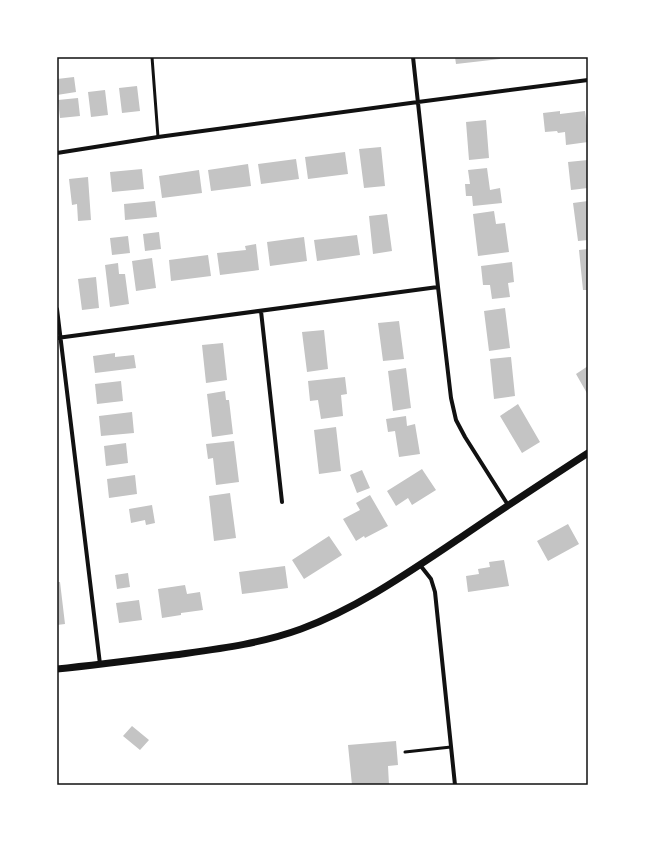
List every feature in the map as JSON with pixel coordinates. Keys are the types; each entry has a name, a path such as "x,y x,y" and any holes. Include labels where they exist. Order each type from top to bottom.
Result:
{"street":[{"path":"413,57 451,398 456,420 465,437 508,505"},
{"path":"57,153 158,137 588,80"},
{"path":"59,338 438,287"},
{"path":"57,309 59,338 100,664"},
{"path":"261,311 282,502"},
{"path":"57,669 249,644 300,629 342,611 377,592 588,453"},
{"path":"420,564 431,579 435,592 455,785"}],"lane":[{"path":"152,57 158,137"},
{"path":"405,752 451,747"}],"building":[{"path":"455,57 500,57 500,59 456,64"},
{"path":"74,77 76,92 57,95 57,79"},
{"path":"137,86 140,111 122,113 119,88"},
{"path":"105,90 108,115 91,117 88,92"},
{"path":"78,98 80,116 60,118 58,100"},
{"path":"560,111 560,114 585,111 588,142 566,145 565,132 545,132 543,113"},
{"path":"486,120 489,158 469,160 466,122"},
{"path":"381,147 385,186 364,188 359,149"},
{"path":"345,152 348,174 308,179 305,157"},
{"path":"296,159 299,179 261,184 258,164"},
{"path":"588,160 588,188 571,190 568,162"},
{"path":"248,164 251,186 211,191 208,170"},
{"path":"487,168 490,190 500,188 502,203 473,206 472,196 466,196 465,184 470,184 468,170"},
{"path":"142,169 144,189 112,192 110,172"},
{"path":"199,170 202,193 162,198 159,176"},
{"path":"88,177 91,220 78,221 77,204 72,205 69,179"},
{"path":"155,201 157,217 125,220 124,204"},
{"path":"588,201 588,240 578,241 573,203"},
{"path":"494,211 496,224 505,223 509,252 478,256 473,214"},
{"path":"387,214 392,251 373,254 369,216"},
{"path":"159,232 161,249 145,251 143,234"},
{"path":"357,235 360,255 317,261 314,240"},
{"path":"128,236 130,253 112,255 110,238"},
{"path":"304,237 307,261 270,266 267,242"},
{"path":"256,244 259,270 220,275 217,253 246,250 245,246"},
{"path":"588,249 588,290 583,290 579,250"},
{"path":"208,255 211,276 171,281 169,260"},
{"path":"152,258 156,288 136,291 132,261"},
{"path":"512,262 514,282 508,283 510,297 492,299 490,285 483,285 481,266"},
{"path":"118,263 119,274 125,274 129,304 110,307 105,265"},
{"path":"96,277 99,308 82,310 78,279"},
{"path":"505,308 510,348 489,351 484,311"},
{"path":"399,321 404,359 383,361 378,323"},
{"path":"324,330 328,369 307,372 302,332"},
{"path":"223,343 227,380 206,383 202,345"},
{"path":"115,353 115,357 134,355 136,368 95,373 93,356"},
{"path":"511,357 515,396 494,399 490,359"},
{"path":"588,366 588,395 576,374"},
{"path":"406,368 411,408 393,411 388,371"},
{"path":"345,377 347,394 341,395 343,416 321,419 318,400 310,401 308,381"},
{"path":"121,381 123,401 97,404 95,384"},
{"path":"225,391 226,400 229,400 233,434 212,437 207,394"},
{"path":"518,404 540,442 522,453 500,416"},
{"path":"132,412 134,433 101,436 99,416"},
{"path":"406,416 407,426 415,424 420,454 399,457 395,431 388,432 386,419"},
{"path":"336,427 341,471 319,474 314,430"},
{"path":"234,441 239,482 216,485 213,458 208,459 206,444"},
{"path":"126,443 128,463 106,466 104,446"},
{"path":"422,469 436,490 412,505 408,498 396,506 387,491"},
{"path":"362,470 370,488 357,493 350,475"},
{"path":"135,475 137,494 109,498 107,479"},
{"path":"230,493 236,538 214,541 209,496"},
{"path":"370,495 388,526 356,541 343,519 360,510 356,503"},
{"path":"152,505 155,523 146,525 145,520 131,523 129,509"},
{"path":"568,524 579,544 548,561 537,541"},
{"path":"329,536 342,555 304,579 292,560"},
{"path":"504,560 509,586 468,592 466,576 479,574 478,569 490,567 489,562"},
{"path":"285,566 288,588 242,594 239,572"},
{"path":"128,573 130,587 117,589 115,575"},
{"path":"57,582 60,582 65,624 57,625"},
{"path":"185,585 187,594 200,592 203,610 181,613 181,615 162,618 158,589"},
{"path":"139,600 142,620 119,623 116,603"},
{"path":"132,726 149,740 140,750 123,736"},
{"path":"396,741 398,765 388,766 389,785 352,785 348,745"}]}
